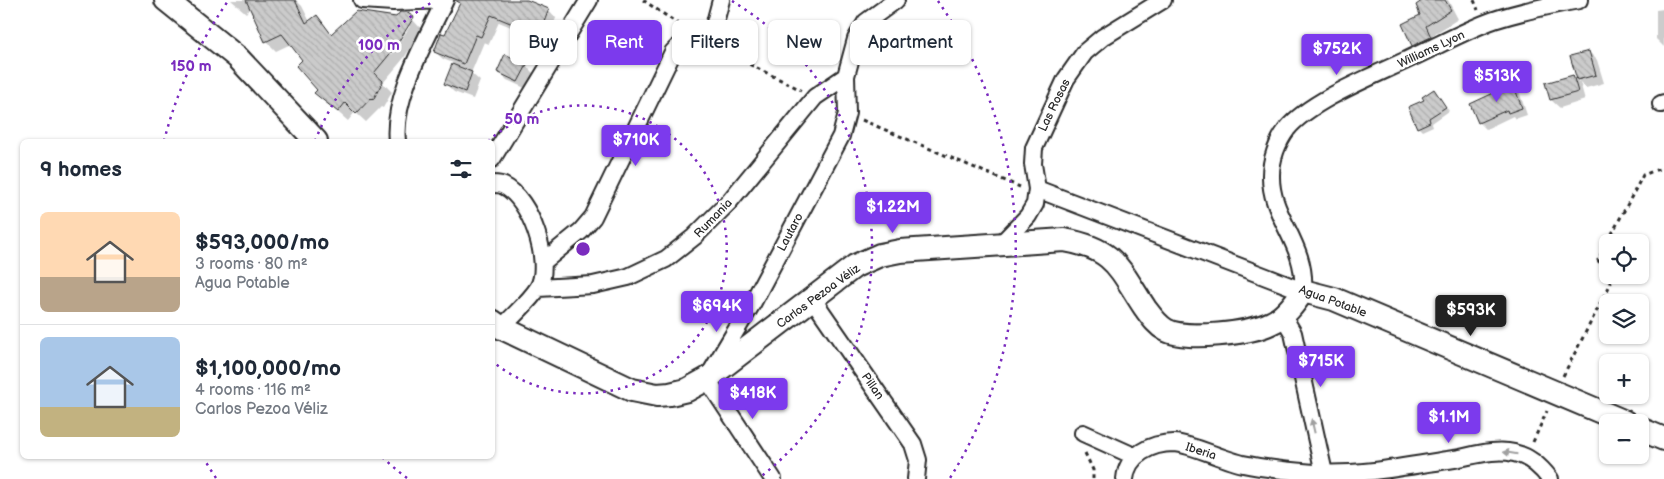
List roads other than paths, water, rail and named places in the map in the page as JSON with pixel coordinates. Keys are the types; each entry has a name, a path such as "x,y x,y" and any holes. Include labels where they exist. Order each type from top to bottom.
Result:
{"main road":[{"path":"166,0 238,58 314,139"},
{"name":"Carlos Pezoa Véliz","path":"497,325 632,390 657,395 687,390 707,379 855,266 880,255 1064,240 1086,244 1105,253 1118,266 1155,322 1166,330 1179,334 1209,334 1256,329 1283,316 1303,291"},
{"name":"Agua Potable","path":"1303,291 1334,299 1605,414"},
{"path":"1649,433 1664,439"}],"street":[{"path":"362,0 393,2 445,0 403,96 397,123 397,139"},
{"path":"495,155 507,138 589,0"},
{"path":"543,262 581,231 593,217 673,52 678,47 705,43 713,30 721,0"},
{"name":"Lautaro","path":"707,379 753,302 841,136 847,114 846,76 856,39 866,22 896,0"},
{"name":"Las Rosas","path":"1001,244 1028,216 1035,204 1038,189 1033,164 1034,148 1066,79 1085,52 1103,37 1163,0"},
{"name":"Williams Lyon","path":"1303,291 1304,278 1300,256 1278,209 1271,176 1277,144 1286,130 1301,116 1342,91 1482,24 1551,2 1579,0"},
{"name":"Rumania","path":"538,288 593,284 628,278 666,259 694,237 729,202 815,97 846,76"},
{"path":"495,184 503,185 517,196 525,206 536,233 543,262 543,275 538,288 497,325"},
{"name":"Agua Potable","path":"1038,189 1303,291"},
{"name":"Pillan","path":"812,298 913,444 918,460 916,479"},
{"path":"1283,316 1293,333 1324,473 1388,470 1504,451 1526,457 1542,469 1550,479"},
{"path":"707,379 773,479"},
{"path":"1083,433 1134,456 1126,468 1125,479"},
{"name":"Iberia","path":"1134,456 1148,448 1175,443 1233,462 1268,469 1324,473"}]}
